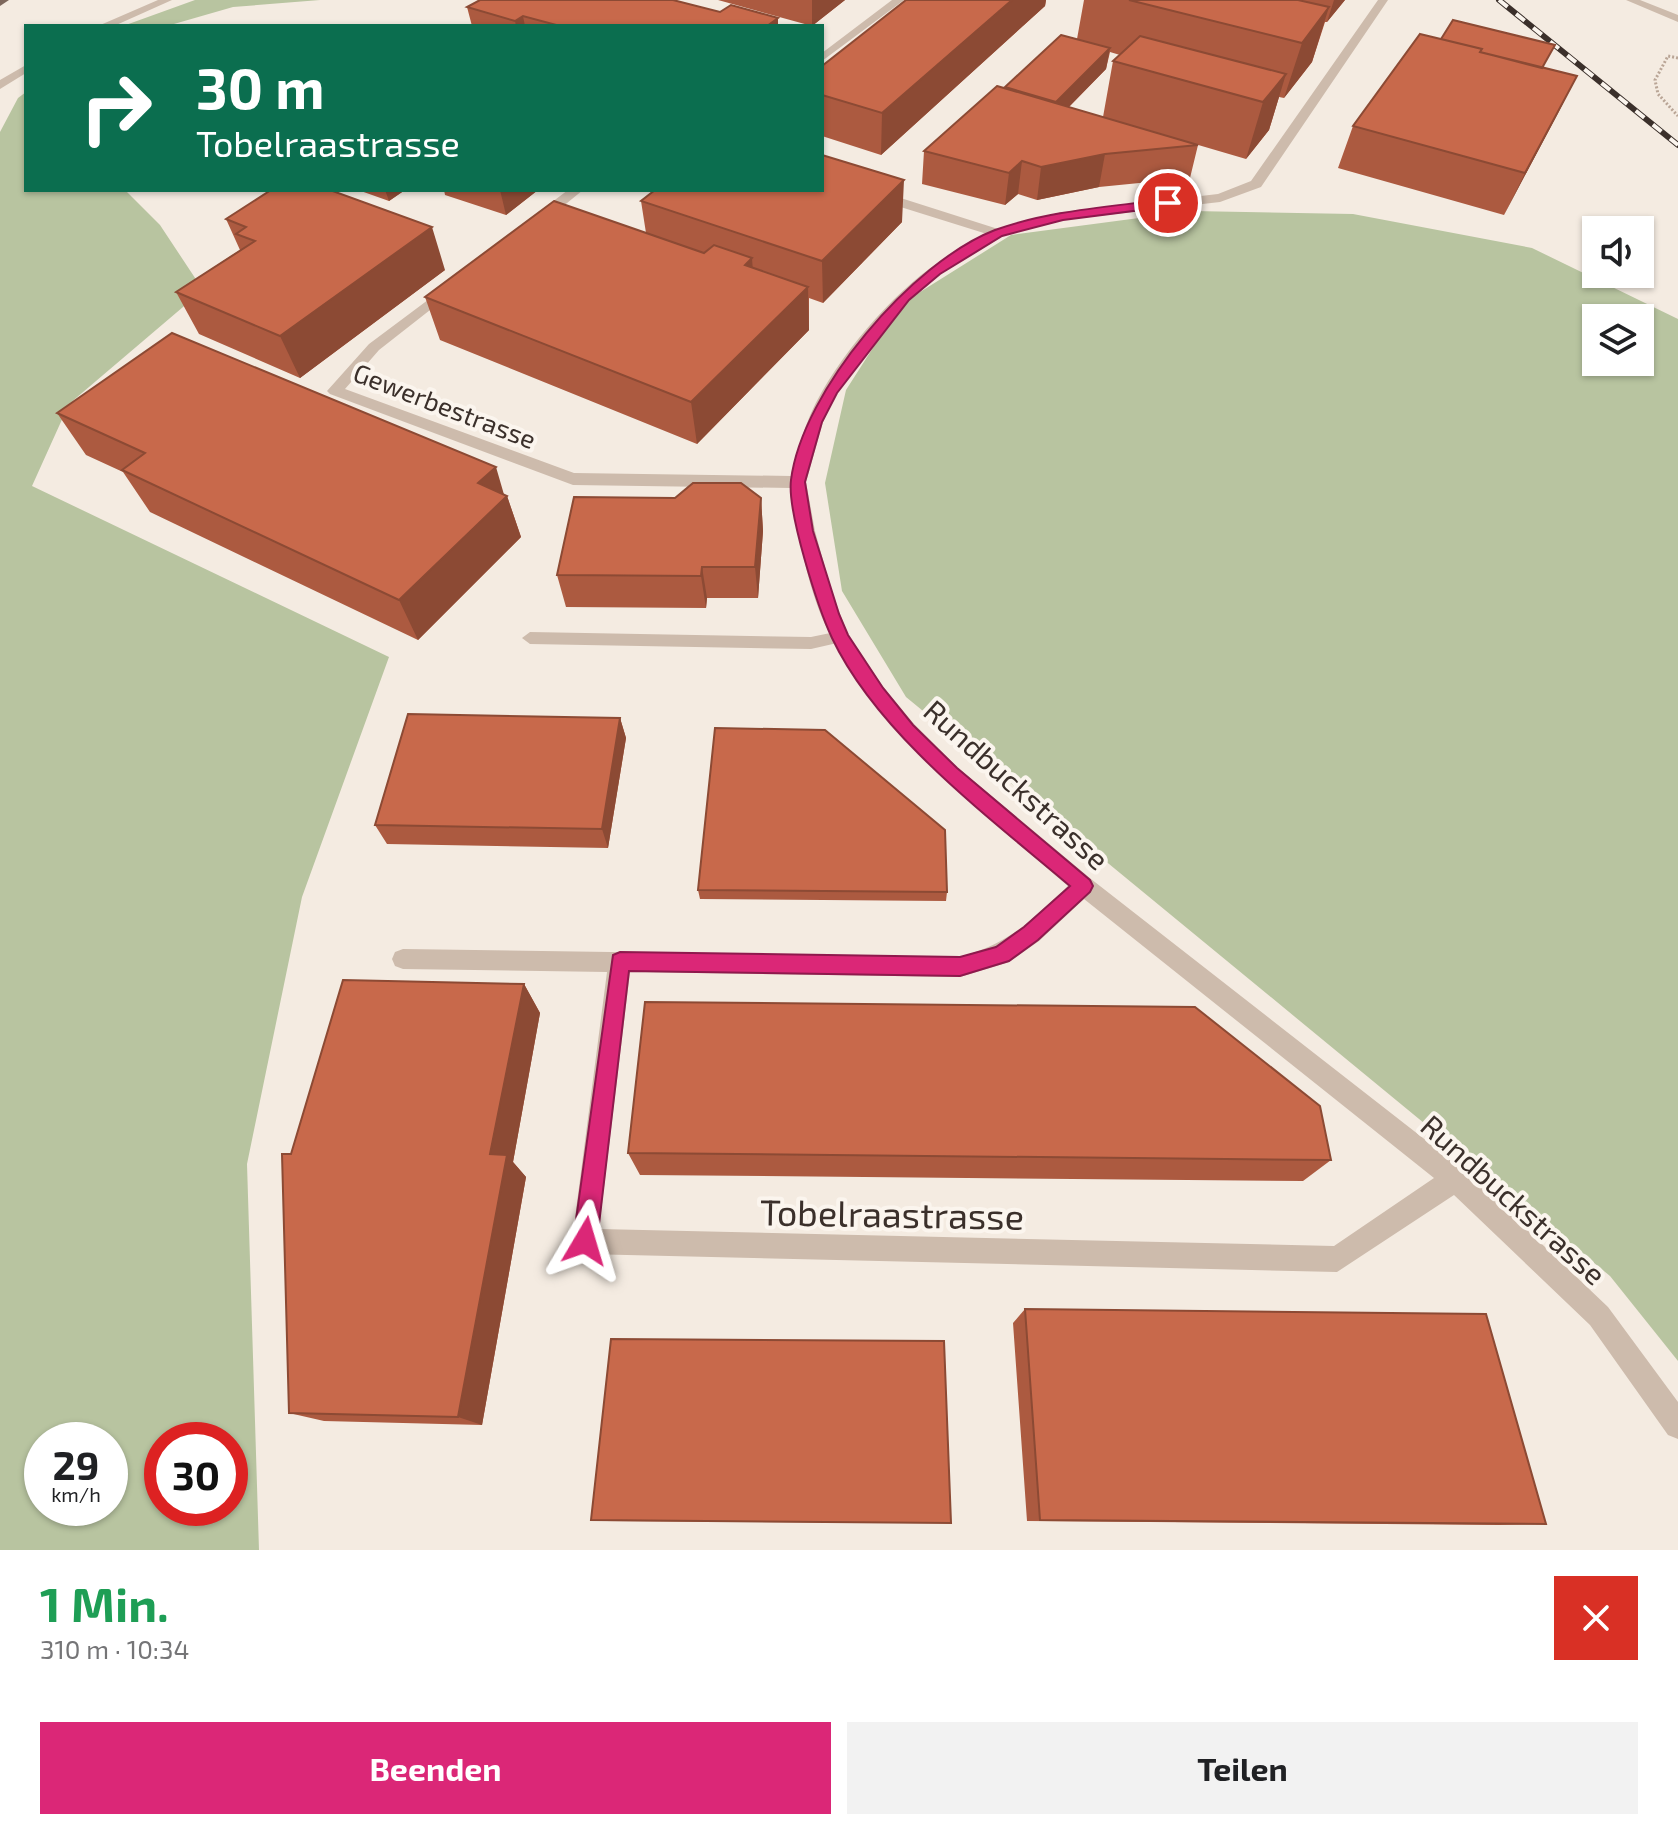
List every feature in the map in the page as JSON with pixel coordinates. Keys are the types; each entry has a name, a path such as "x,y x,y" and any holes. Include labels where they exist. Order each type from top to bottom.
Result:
{"street":[{"path":"109,24 167,0"},
{"path":"824,56 899,0"},
{"name":"Rundbuckstrasse","path":"1383,0 1256,184 1220,198 1062,216 998,233 935,271 904,297 854,357 830,391 815,422 798,482 806,531 840,637 877,693 907,730 950,773 1083,886 1455,1179 1599,1316 1678,1425"},
{"path":"1631,0 1678,19"},
{"path":"0,85 24,69"},
{"path":"863,191 998,233"},
{"path":"529,227 573,192"},
{"name":"Gewerbestrasse","path":"457,283 374,347 335,391 573,479 798,482"},
{"path":"403,959 960,967 1001,955 1031,934 1083,886"},
{"name":"Tobelraastrasse","path":"620,961 585,1241 1337,1259 1455,1179"}],"lane":[{"path":"530,638 811,643 840,637"}],"path":[{"path":"1678,58 1668,56 1658,66 1653,79 1657,92 1678,116"}],"green space":[{"path":"195,0 320,0 233,7 174,24 129,24"},
{"path":"24,94 24,192 127,192 160,225 203,290 69,404 32,486 389,657 302,897 247,1164 259,1550 0,1550 0,132 18,98"},
{"path":"1192,211 1353,214 1532,248 1582,272 1582,288 1614,288 1647,304 1582,304 1582,376 1654,376 1654,307 1678,319 1678,1361 1610,1276 906,697 842,591 825,483 846,390 901,304 1011,235"}],"building":[{"path":"480,0 673,0 720,12 731,5 778,18 770,24 553,24 523,16 515,21 467,7"},
{"path":"906,0 1012,0 882,113 824,96 824,64"},
{"path":"1129,0 1298,0 1329,7 1302,43"},
{"path":"1453,20 1555,45 1542,68 1441,39"},
{"path":"1420,34 1577,76 1525,173 1353,126"},
{"path":"1061,35 1110,48 1056,102 1005,87"},
{"path":"1140,36 1286,74 1263,102 1113,61"},
{"path":"997,86 1198,145 1105,154 1041,167 1022,161 1009,173 924,151"},
{"path":"824,156 904,180 822,261 641,201 652,192 824,192"},
{"path":"268,192 336,192 432,227 280,336 176,292 255,241 236,234 246,227 226,219"},
{"path":"554,201 704,253 714,245 752,258 745,265 808,287 691,402 425,297"},
{"path":"172,333 496,467 478,483 507,496 399,600 122,470 145,453 57,413"},
{"path":"693,483 741,483 761,498 755,567 702,567 701,576 557,575 574,497 675,498"},
{"path":"408,714 620,718 602,829 375,825"},
{"path":"715,728 825,730 945,830 947,892 698,890"},
{"path":"343,980 524,984 490,1154 507,1155 458,1417 289,1413 282,1154 291,1154"},
{"path":"645,1002 1195,1007 1320,1106 1331,1160 628,1153"},
{"path":"1025,1309 1486,1314 1546,1524 1040,1520"},
{"path":"611,1339 944,1341 951,1523 591,1520"}],"railway":[{"path":"1499,0 1678,145"}],"route":[{"path":"585,1241 620,961 960,967 1001,955 1031,934 1083,886 950,773 907,730 877,693 840,637 822,590 806,531 798,482 815,422 830,391 904,297 935,271 998,233 1062,216 1168,203"}]}
